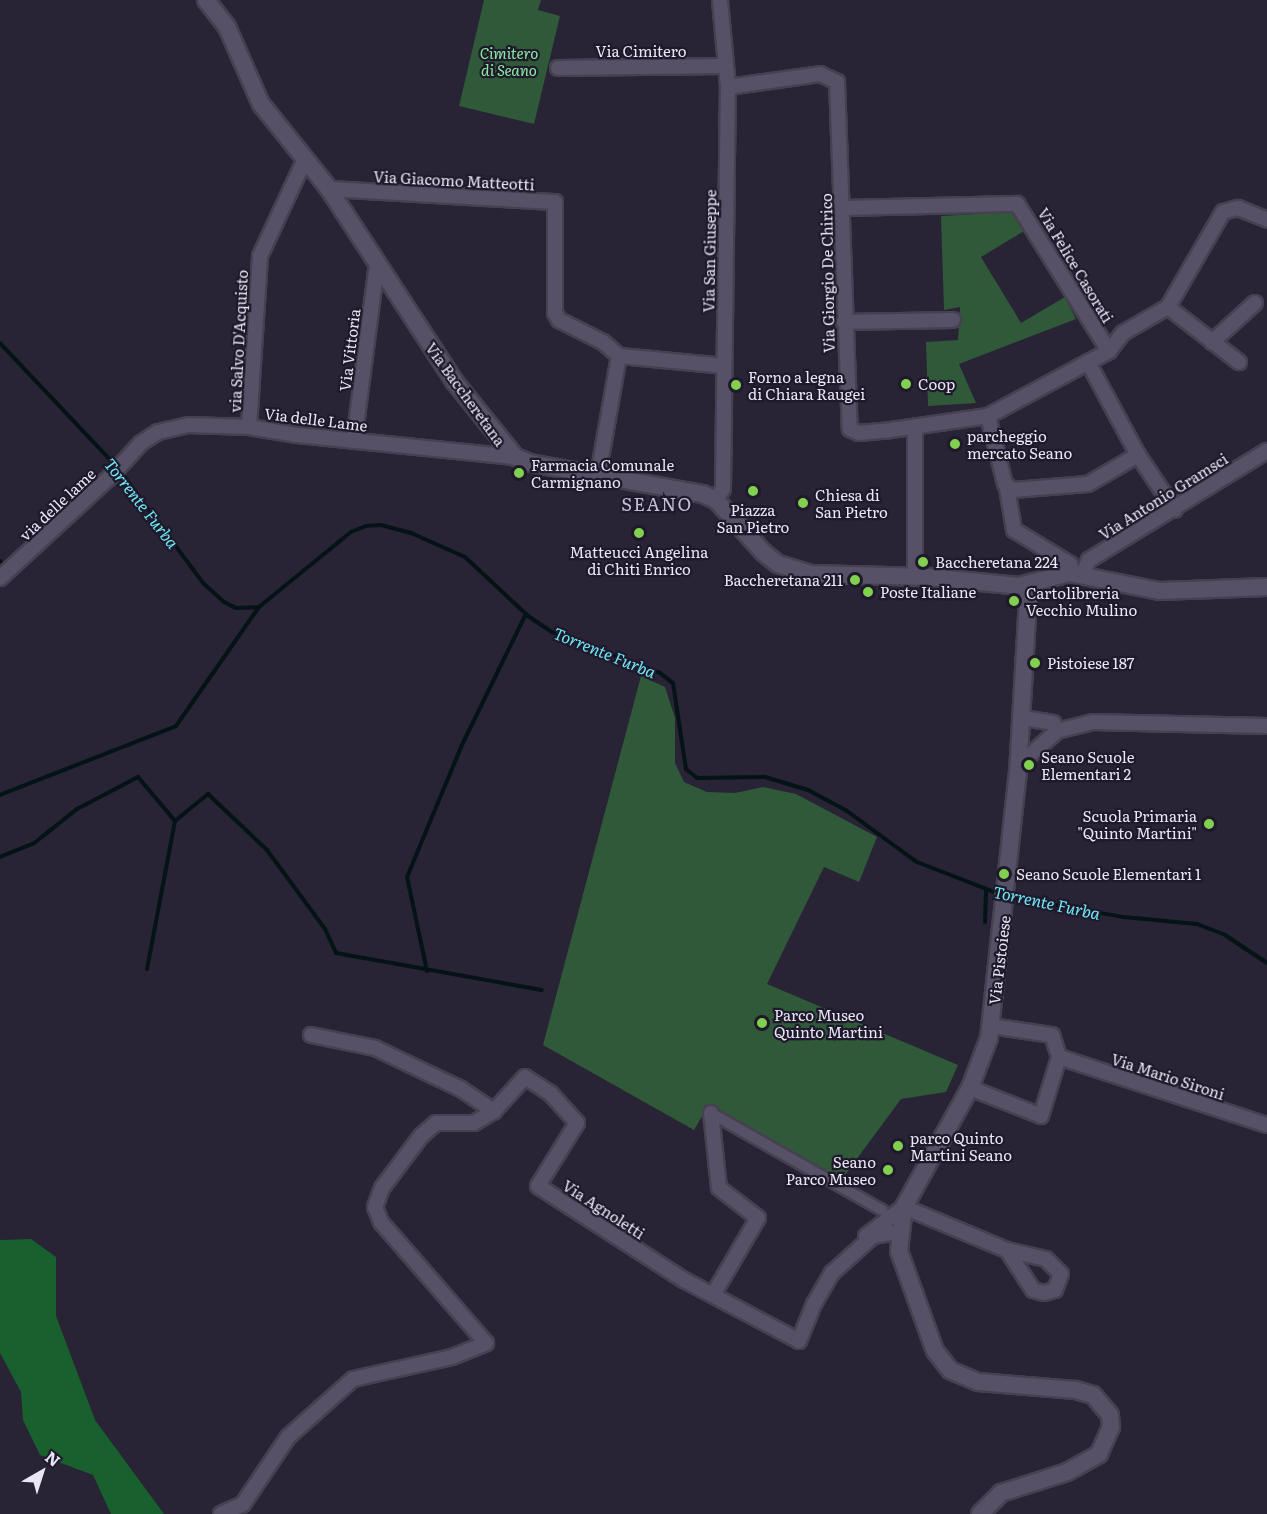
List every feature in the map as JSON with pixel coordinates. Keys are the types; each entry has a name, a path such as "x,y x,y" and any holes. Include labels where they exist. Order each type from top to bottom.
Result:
{"street":[{"name":"Via Baccheretana","path":"206,0 227,27 252,89 329,189 454,381 515,457 598,476 719,497"},
{"name":"Via San Giuseppe","path":"719,497 724,366 728,87 720,0"},
{"name":"Via Cimitero","path":"558,68 725,66"},
{"name":"Via Giorgio De Chirico","path":"728,87 820,74 837,82 847,426 859,433 915,428 988,416 1088,363"},
{"name":"via Salvo D'Acquisto","path":"249,427 260,256 305,159"},
{"name":"Via Giacomo Matteotti","path":"329,189 555,202 555,313 559,320 603,342 619,356"},
{"name":"Via Felice Casorati","path":"842,208 1017,204 1109,351"},
{"path":"1175,510 1138,455 1088,363 1109,351 1123,333 1168,307 1219,216 1228,209 1238,208 1267,220"},
{"name":"Via Vittoria","path":"354,441 377,264"},
{"path":"1212,342 1255,303"},
{"path":"1168,307 1239,362"},
{"path":"844,322 953,320"},
{"path":"598,476 619,356 724,366"},
{"path":"988,416 1010,489 1014,530 1070,564 1077,574"},
{"name":"Via delle Lame","path":"110,477 158,432 188,425 249,427 354,441 515,457"},
{"path":"915,428 915,577"},
{"name":"Via Antonio Gramsci","path":"1077,574 1089,560 1175,510 1267,451"},
{"path":"1010,489 1088,484 1138,455"},
{"name":"via delle lame","path":"0,578 110,477"},
{"path":"719,497 763,552 795,570 811,574 1029,584 1077,574 1159,591 1267,587"},
{"name":"Via Pistoiese","path":"980,1514 1001,1493 1068,1472 1099,1454 1107,1442 1110,1415 1093,1395 1075,1389 978,1382 950,1370 938,1357 899,1251 899,1232 904,1207 970,1088 991,1026 1005,916 1019,765 1029,584"},
{"path":"1023,718 1054,723 1079,719 1092,722 1267,726"},
{"path":"1019,765 1057,731 1092,722"},
{"path":"1020,747 1054,723"},
{"path":"970,1088 1041,1116 1059,1057 1052,1035 991,1026"},
{"path":"221,1514 243,1504 288,1437 353,1379 452,1358 486,1342 381,1222 375,1207 382,1188 421,1136 436,1123 474,1123 494,1111 461,1089 375,1048 310,1035"},
{"name":"Via Mario Sironi","path":"1059,1057 1267,1125"},
{"name":"Via Agnoletti","path":"494,1111 525,1077 551,1094 577,1123 538,1186 713,1295 800,1341 832,1273 878,1225 904,1207"},
{"path":"711,1113 719,1188 758,1218 713,1295"},
{"path":"711,1113 882,1210"},
{"path":"904,1207 1007,1250"},
{"name":"Via Agnoletti","path":"858,1246 873,1236 899,1232"}],"green space":[{"name":"Cimitero di Seano","path":"484,0 541,0 538,10 560,16 534,124 459,106"},
{"path":"1012,212 1024,231 981,257 1021,323 1065,297 1076,319 959,364 976,403 928,406 926,342 958,340 960,307 944,310 941,216"},
{"name":"Parco Museo Quinto Martini","path":"641,676 665,687 675,718 675,763 684,782 707,792 735,793 763,787 796,794 877,837 859,882 824,867 767,984 958,1065 946,1092 901,1099 842,1179 708,1106 694,1130 543,1045"},
{"path":"31,1239 56,1257 56,1316 95,1420 164,1514 111,1514 93,1475 40,1455 23,1420 21,1392 0,1353 0,1240"}],"waterway":[{"name":"Torrente Furba","path":"0,343 117,467 203,583 224,602 236,608 259,607 351,532 366,526 381,525 411,533 465,557 528,616 552,632 660,673 673,683 686,769 697,778 765,777 808,790 847,811 917,862 999,894"},
{"path":"0,795 176,726 259,607"},
{"path":"427,971 407,877 461,747 526,614"},
{"path":"0,857 33,844 77,809 138,777 175,821"},
{"path":"147,969 175,821 208,794 267,850 325,929 336,953 542,990"},
{"path":"985,922 986,890"},
{"name":"Torrente Furba","path":"1009,897 1124,917 1197,924 1225,935 1267,963"}],"place":[{"name":"Coop","path":"906,384"},
{"name":"Forno a legna di Chiara Raugei","path":"736,385"},
{"name":"parcheggio mercato Seano","path":"955,444"},
{"name":"Farmacia Comunale Carmignano","path":"519,473"},
{"name":"Piazza San Pietro","path":"753,491"},
{"name":"Chiesa di San Pietro","path":"803,503"},
{"name":"Matteucci Angelina di Chiti Enrico","path":"639,533"},
{"name":"Baccheretana 224","path":"923,562"},
{"name":"Baccheretana 211","path":"855,580"},
{"name":"Poste Italiane","path":"868,592"},
{"name":"Cartolibreria Vecchio Mulino","path":"1014,601"},
{"name":"Pistoiese 187","path":"1035,663"},
{"name":"Seano Scuole Elementari 2","path":"1029,765"},
{"name":"Scuola Primaria \"Quinto Martini\"","path":"1209,824"},
{"name":"Seano Scuole Elementari 1","path":"1004,874"},
{"name":"Parco Museo Quinto Martini","path":"762,1023"},
{"name":"parco Quinto Martini Seano","path":"898,1146"},
{"name":"Seano Parco Museo","path":"888,1170"}],"district":[{"name":"SEANO","path":"657,504"}]}
